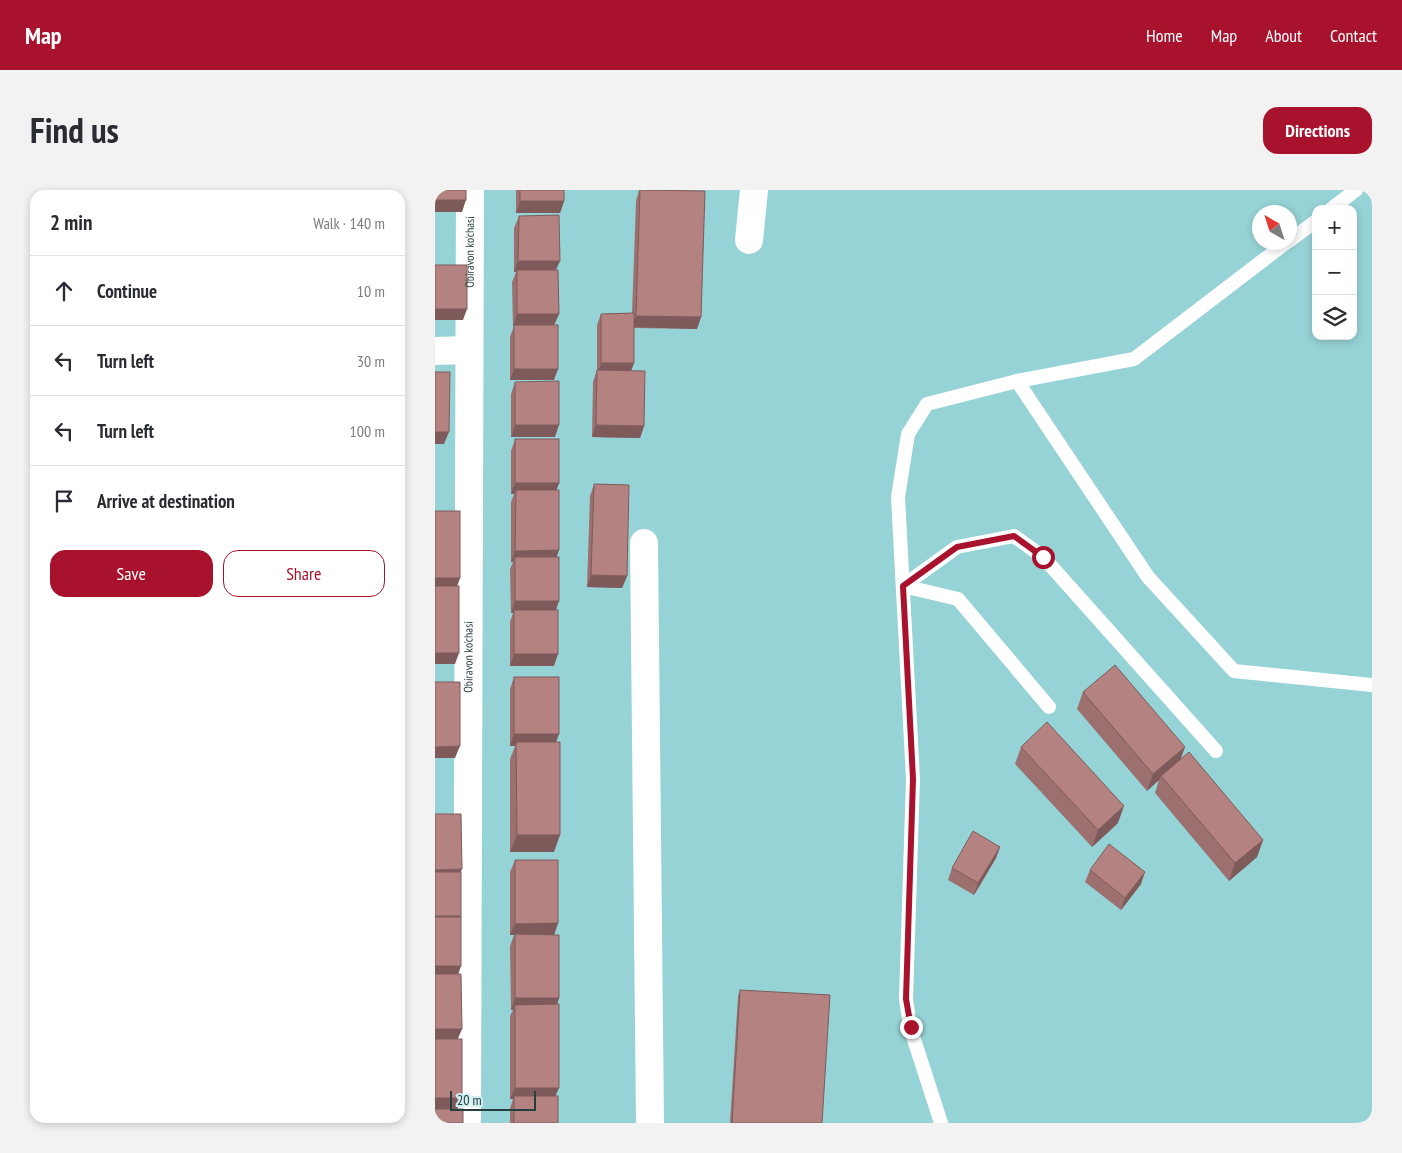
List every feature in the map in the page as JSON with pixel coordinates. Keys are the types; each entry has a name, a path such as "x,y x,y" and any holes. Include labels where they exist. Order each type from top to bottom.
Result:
{"street":[{"name":"Obiravon ko'chasi","path":"467,1123 470,190"},
{"path":"749,240 754,190"},
{"path":"435,351 469,350"},
{"path":"644,543 650,1123"}],"lane":[{"path":"1336,205 1356,190"},
{"path":"1297,235 1312,224"},
{"path":"941,1123 911,1027 906,999 913,779 898,497 908,434 927,404 1017,382 1134,359 1277,250"},
{"path":"1017,382 1148,577 1234,671 1372,685"},
{"path":"903,586 957,547 1014,536 1043,557 1216,751"},
{"path":"903,586 958,600 1049,708"}],"building":[{"path":"435,190 466,190 466,200 435,200"},
{"path":"520,190 564,190 564,201 520,201"},
{"path":"640,190 705,191 701,317 636,316"},
{"path":"559,215 560,261 518,261 519,216"},
{"path":"435,265 467,265 467,309 435,309"},
{"path":"517,270 558,270 559,314 517,314"},
{"path":"634,313 634,363 601,363 601,314"},
{"path":"514,325 558,325 558,369 514,369"},
{"path":"597,370 645,371 644,426 596,425"},
{"path":"435,372 450,372 449,432 435,432"},
{"path":"559,381 559,425 515,425 515,382"},
{"path":"515,439 559,439 559,483 515,483"},
{"path":"594,484 629,485 627,576 591,575"},
{"path":"516,490 559,490 559,550 515,551"},
{"path":"435,511 460,511 460,578 435,578"},
{"path":"515,557 559,557 559,601 515,601"},
{"path":"435,586 459,586 459,653 435,653"},
{"path":"514,610 558,610 558,654 514,654"},
{"path":"1115,665 1185,747 1153,774 1083,692"},
{"path":"514,677 559,677 559,734 514,734"},
{"path":"435,682 460,682 460,746 435,747"},
{"path":"1047,722 1124,806 1098,830 1021,747"},
{"path":"516,742 560,742 560,835 517,835"},
{"path":"1189,752 1263,840 1235,863 1161,776"},
{"path":"435,814 461,814 462,869 435,870"},
{"path":"973,831 1000,847 978,883 952,868"},
{"path":"1109,844 1145,872 1125,898 1090,870"},
{"path":"515,860 558,860 558,923 515,924"},
{"path":"435,872 461,872 461,916 435,916"},
{"path":"435,917 461,917 461,966 435,966"},
{"path":"515,934 559,935 559,998 515,998"},
{"path":"435,974 461,974 462,1029 435,1029"},
{"path":"740,990 830,995 822,1123 732,1123"},
{"path":"559,1004 559,1088 515,1088 515,1005"},
{"path":"435,1039 462,1039 462,1098 435,1098"},
{"path":"514,1096 558,1096 558,1123 514,1123"},
{"path":"435,1109 463,1109 463,1123 435,1123"}],"route":[{"path":"911,1027 906,999 913,779 903,586 957,547 1014,536 1043,557"}]}
